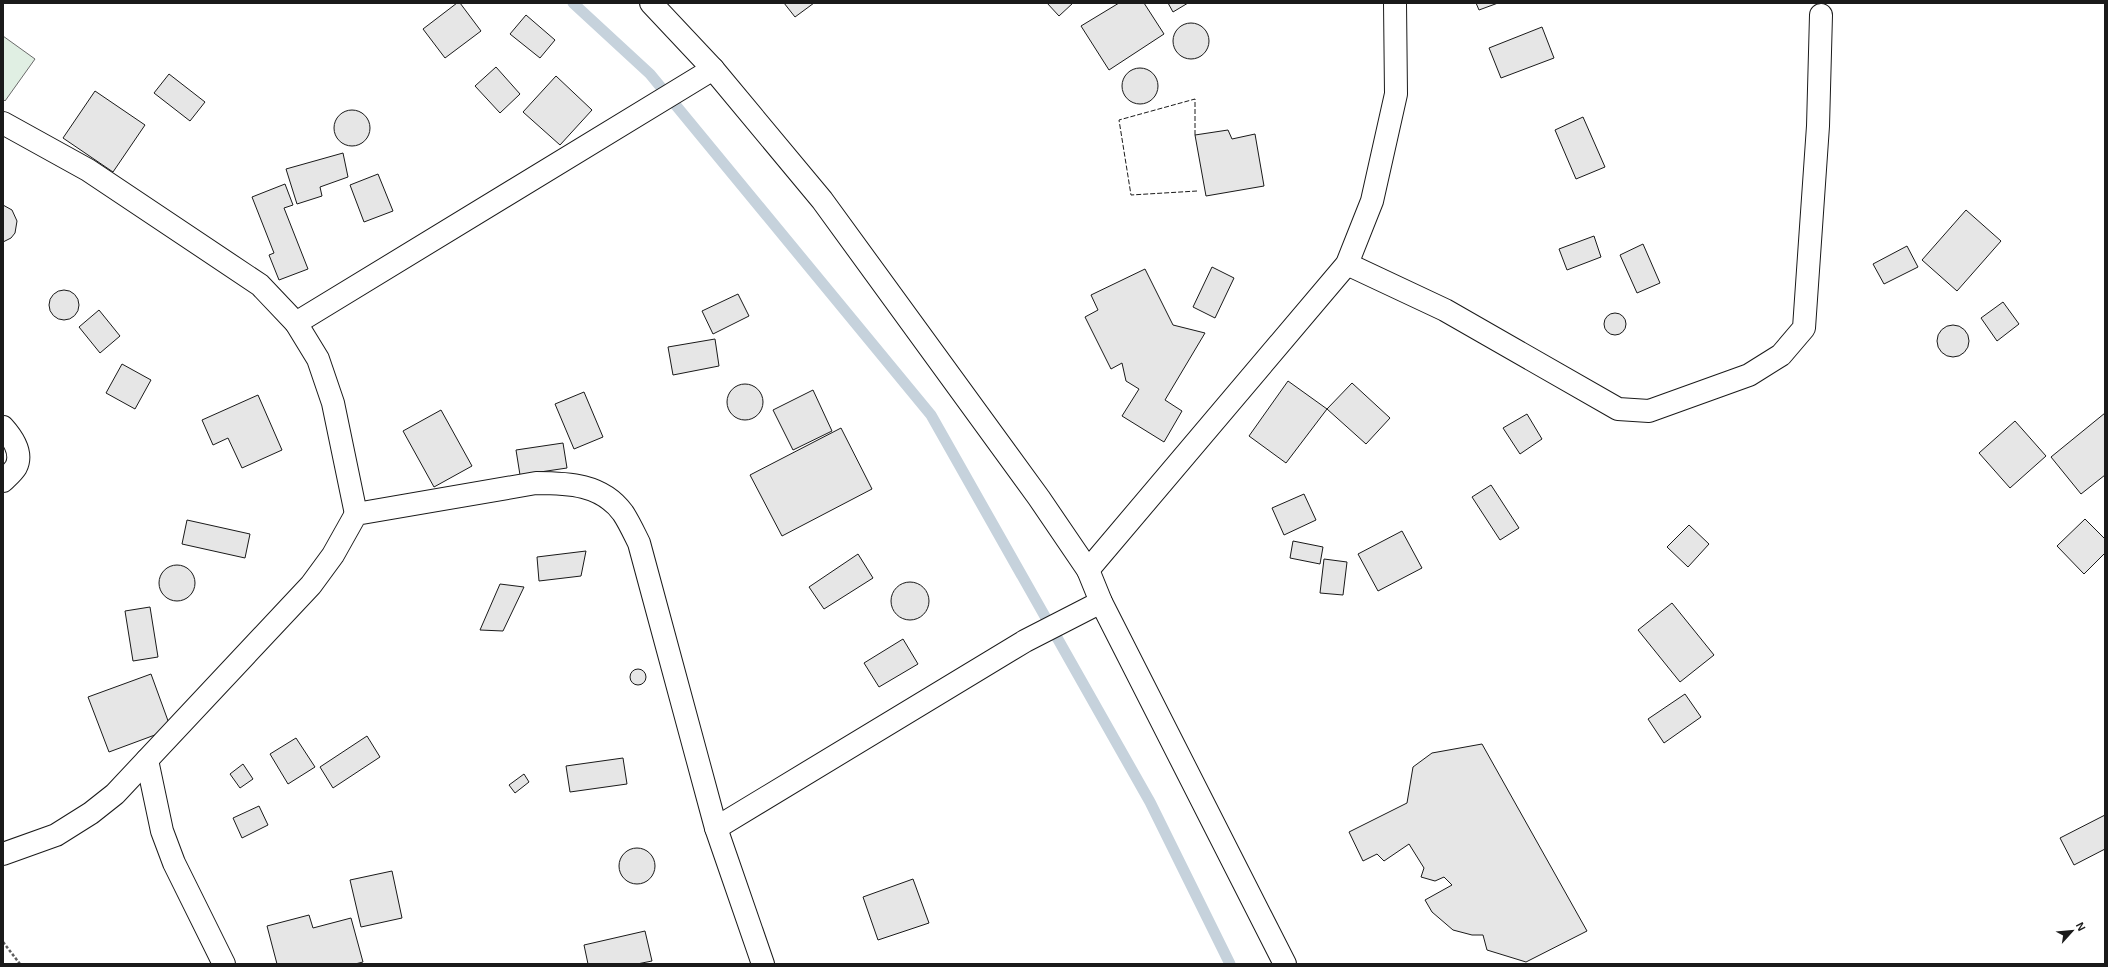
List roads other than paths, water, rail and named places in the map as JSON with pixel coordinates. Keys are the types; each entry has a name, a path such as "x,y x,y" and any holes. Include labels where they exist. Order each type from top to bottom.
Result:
{"street":[{"path":"651,3 713,69 822,200 1039,498 1088,570 1101,602 1285,964"},
{"path":"1088,570 1348,264 1372,201 1396,94 1395,3"},
{"path":"1348,264 1445,310 1618,409 1649,411 1749,375 1781,355 1804,328 1818,126 1822,15"},
{"path":"296,323 713,69"},
{"path":"3,123 88,170 260,285 296,323 318,359 333,403 356,514 333,555 311,585 115,794 91,813 56,835 3,854"},
{"path":"3,427 10,434 18,450 16,466 3,481"},
{"path":"356,514 536,483 564,483 588,487 604,496 623,512 640,543 716,828 763,964"},
{"path":"716,828 1025,641 1101,602"},
{"path":"147,760 162,831 174,863 224,964"}],"waterway":[{"path":"573,3 650,74 931,415 1150,802 1230,964"}]}
